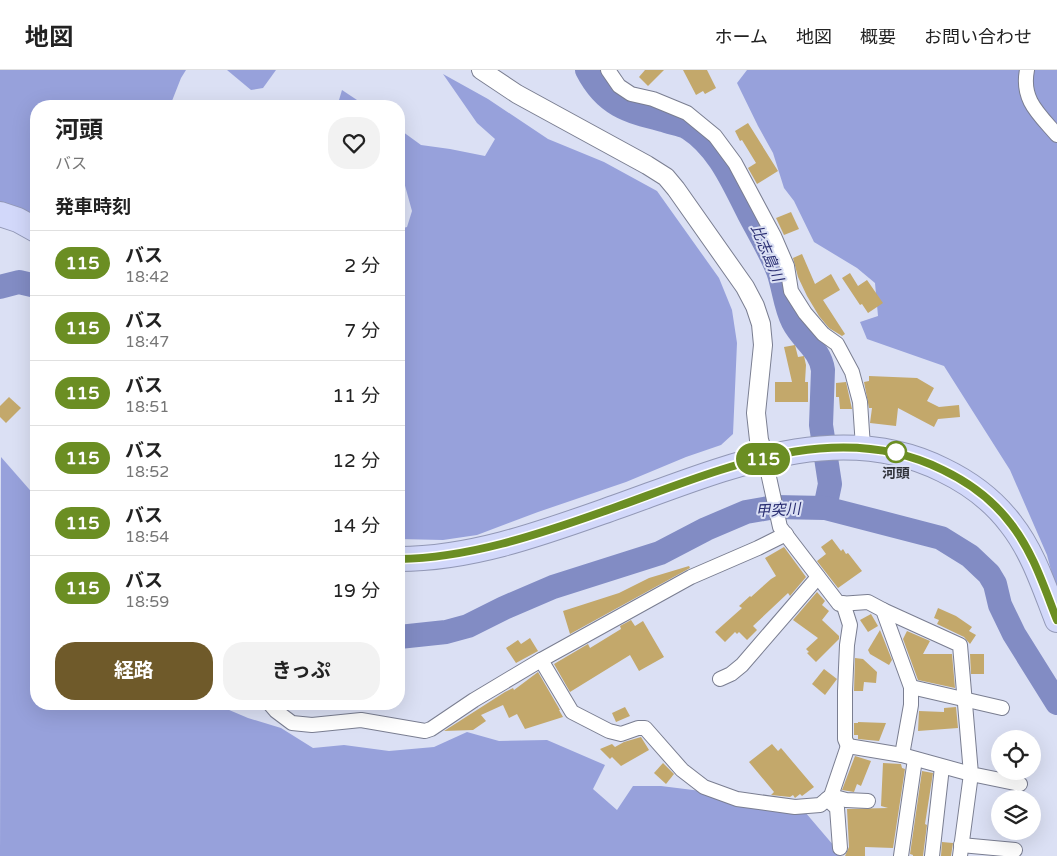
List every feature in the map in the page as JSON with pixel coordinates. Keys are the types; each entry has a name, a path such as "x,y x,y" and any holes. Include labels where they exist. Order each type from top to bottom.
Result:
{"highway":[{"path":"0,214 30,227"},
{"path":"405,559 439,557 488,548 600,513 737,464 767,466 808,449 863,447 898,452 925,460 960,478 981,493 1000,510 1026,547 1057,620"}],"street":[{"path":"481,70 517,94 648,165 666,177 676,188 745,287 755,306 761,324 763,345 756,413 759,440 783,530 839,604 868,602 960,645 971,774 960,850 1016,850"},
{"path":"608,70 619,86 631,94 653,99 687,113 715,136 735,163 774,236 787,266 791,291 805,313 823,334 837,344 852,372 860,402 863,447"},
{"path":"1027,70 1025,80 1026,95 1057,135"},
{"path":"274,710 292,724 312,725 361,720 425,731 432,730 474,700 541,660 691,577 758,548 783,530"},
{"path":"720,678 731,674 742,665 818,577"},
{"path":"541,660 572,712 609,731 621,734 638,728 645,728 682,770 704,787 737,799 795,807 820,805 829,798 848,746 846,739 845,691 850,625 843,603"},
{"path":"883,610 911,687 909,757 902,856"},
{"path":"911,687 1002,708"},
{"path":"848,746 909,757 971,774 1020,784"},
{"path":"932,856 942,766"},
{"path":"829,798 868,800"},
{"path":"829,798 837,808 840,848"}],"shaded area":[{"path":"0,70 186,70 172,100 30,100 30,216 0,202"},
{"path":"227,70 276,70 263,88 251,90"},
{"path":"747,70 1057,70 1057,593 1047,555 1010,470 944,366 867,339 860,322 878,316 875,283 857,268 814,242 794,201 784,188 773,153 737,83"},
{"path":"443,74 488,99 548,139 604,162 657,191 719,278 732,310 737,343 733,434 721,445 686,457 626,482 477,535 443,540 405,539 405,228 407,227 412,211 405,186 405,133 421,145 485,156 495,139 477,123"},
{"path":"342,90 357,100 339,100"},
{"path":"1,457 30,490 30,710 229,710 281,728 313,748 344,745 389,751 434,747 467,732 499,741 547,740 605,765 593,789 617,810 633,786 661,786 701,791 805,812 834,846 840,856 0,856"}],"building":[{"path":"645,70 664,70 648,86 639,77"},
{"path":"683,70 707,70 716,88 705,94 703,91 696,95"},
{"path":"748,123 778,171 757,184 748,168 756,163 735,131"},
{"path":"791,212 799,229 784,235 776,218"},
{"path":"802,254 815,284 831,274 840,290 823,300 845,334 842,336 829,328 807,296 798,277 793,258"},
{"path":"850,273 858,286 867,280 883,303 868,313 862,304 860,305 842,278"},
{"path":"795,345 798,357 804,356 806,365 805,382 808,382 808,402 775,402 775,382 792,382 784,347"},
{"path":"869,376 917,378 934,388 927,401 939,407 959,405 960,417 938,419 934,427 898,408 896,426 870,423 872,408 869,408 864,382 869,381"},
{"path":"846,382 852,409 840,409 839,397 836,397 836,383"},
{"path":"9,397 21,408 6,423 0,417 0,406"},
{"path":"832,539 841,551 843,549 846,554 848,553 862,571 838,588 817,561 826,554 821,547"},
{"path":"784,547 806,577 790,596 788,593 753,626 757,630 747,640 739,632 737,634 735,632 725,642 715,632 742,608 739,606 776,576 765,558"},
{"path":"689,566 690,568 570,634 563,611 619,593 649,578"},
{"path":"817,592 825,601 822,605 829,611 822,620 839,636 839,639 816,662 807,653 809,652 806,649 818,638 793,620"},
{"path":"938,608 956,616 972,627 969,631 976,635 970,644 964,637 937,624 939,620 934,618"},
{"path":"871,614 878,626 868,632 860,620"},
{"path":"631,620 635,626 643,621 664,657 639,671 630,655 570,692 554,664 588,644 590,648 621,629 620,626"},
{"path":"880,630 892,660 889,665 870,654 868,650"},
{"path":"907,631 930,641 923,654 952,654 955,688 918,680 903,639"},
{"path":"530,638 538,651 516,663 506,648 518,640 521,644"},
{"path":"970,654 984,654 984,674 971,674"},
{"path":"855,658 863,659 877,672 876,683 864,682 863,691 854,691"},
{"path":"824,669 837,679 825,695 812,684"},
{"path":"538,672 563,717 525,729 517,714 509,718 503,705 481,715 486,721 473,730 444,731 505,692 513,688 514,690"},
{"path":"625,707 630,716 616,722 612,713"},
{"path":"956,707 958,728 918,731 919,711 944,712 944,708"},
{"path":"854,723 886,723 879,741 858,739 858,735 854,735"},
{"path":"641,737 649,750 621,766 600,749 612,744 615,747"},
{"path":"772,744 778,751 781,748 814,787 802,796 800,794 795,798 793,795 790,797 771,795 774,792 749,762"},
{"path":"855,756 871,761 861,786 857,784 854,792 842,790"},
{"path":"663,763 674,774 666,784 654,773"},
{"path":"883,763 901,764 902,768 905,769 893,848 865,847 865,856 845,856 849,847 847,809 888,808 881,806"},
{"path":"922,771 933,773 925,824 927,825 923,856 913,856 910,854"},
{"path":"942,842 953,843 951,856 941,856"}],"waterway":[{"name":"比志島川","path":"587,70 601,91 618,105 688,128 699,136 717,156 731,178 775,264 793,322 815,350 823,370 821,425 830,484 825,508"},
{"name":"甲突川","path":"0,287 19,282 30,285"},
{"name":"甲突川","path":"405,636 446,632 468,626 553,587 660,553 706,529 746,512 775,507 825,508 941,538 970,556 989,574 995,584 1000,605 1014,634 1057,703"}],"bus line":[{"name":"115","path":"405,559 439,557 488,548 600,513 737,464 808,449 863,447 898,452 925,460 960,478 981,493 1000,510 1026,547 1057,620"}],"place":[{"name":"河頭","path":"896,452"}]}
